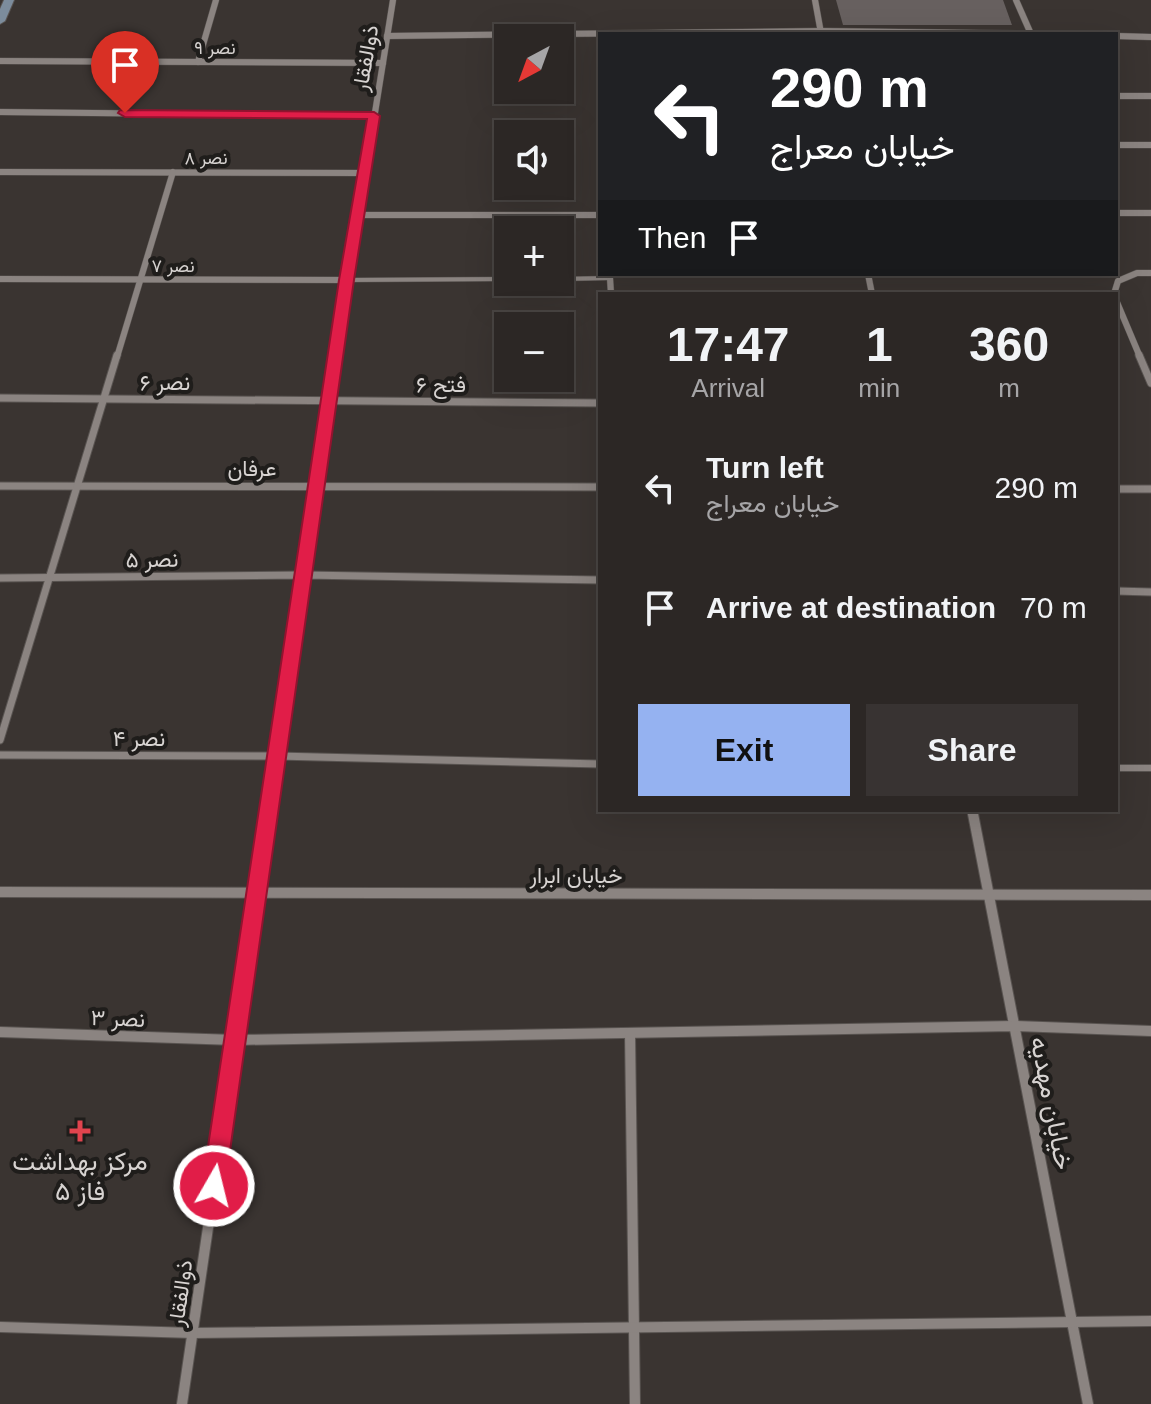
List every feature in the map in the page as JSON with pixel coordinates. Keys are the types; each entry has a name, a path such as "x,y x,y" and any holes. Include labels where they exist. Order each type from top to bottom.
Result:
{"street":[{"path":"198,62 216,0"},
{"name":"ذوالفقار","path":"182,1404 347,280 393,0"},
{"path":"815,0 821,32"},
{"path":"1016,0 1029,32"},
{"path":"387,36 598,34"},
{"path":"1118,36 1151,37"},
{"name":"نصر ۹","path":"0,61 383,63"},
{"path":"1118,96 1151,96"},
{"path":"0,112 374,116"},
{"path":"1118,145 1151,145"},
{"name":"نصر ۸","path":"0,172 364,173"},
{"path":"0,740 173,172"},
{"path":"1118,213 1151,213"},
{"path":"357,215 598,215"},
{"path":"1115,292 1118,281 1137,273 1151,273"},
{"path":"610,278 611,292"},
{"name":"نصر ۷","path":"0,279 347,280"},
{"path":"1118,305 1151,383"},
{"name":"نصر ۶","path":"0,398 329,401"},
{"name":"فتح ۶","path":"329,401 598,403"},
{"name":"عرفان","path":"0,486 598,487"},
{"path":"1118,489 1151,489"},
{"name":"نصر ۵","path":"0,578 304,575 598,580"},
{"path":"1118,591 1151,592"},
{"name":"نصر ۴","path":"0,755 277,756 598,764"},
{"name":"خیابان مهدیه","path":"972,812 1088,1404"},
{"name":"خیابان ابرار","path":"0,892 1151,895"},
{"name":"نصر ۳","path":"0,1032 235,1040 1014,1026 1151,1031"},
{"path":"630,1033 635,1404"},
{"path":"0,1327 193,1333 1151,1321"}],"lane":[{"path":"574,279 610,278"},
{"path":"347,280 494,279"},
{"path":"1118,768 1151,768"}],"building":[{"path":"836,0 1003,0 1012,25 843,25"}],"place":[{"name":"مرکز بهداشت فاز ۵","path":"80,1131"}],"route":[{"path":"125,113 374,116 347,280 214,1186"}]}
